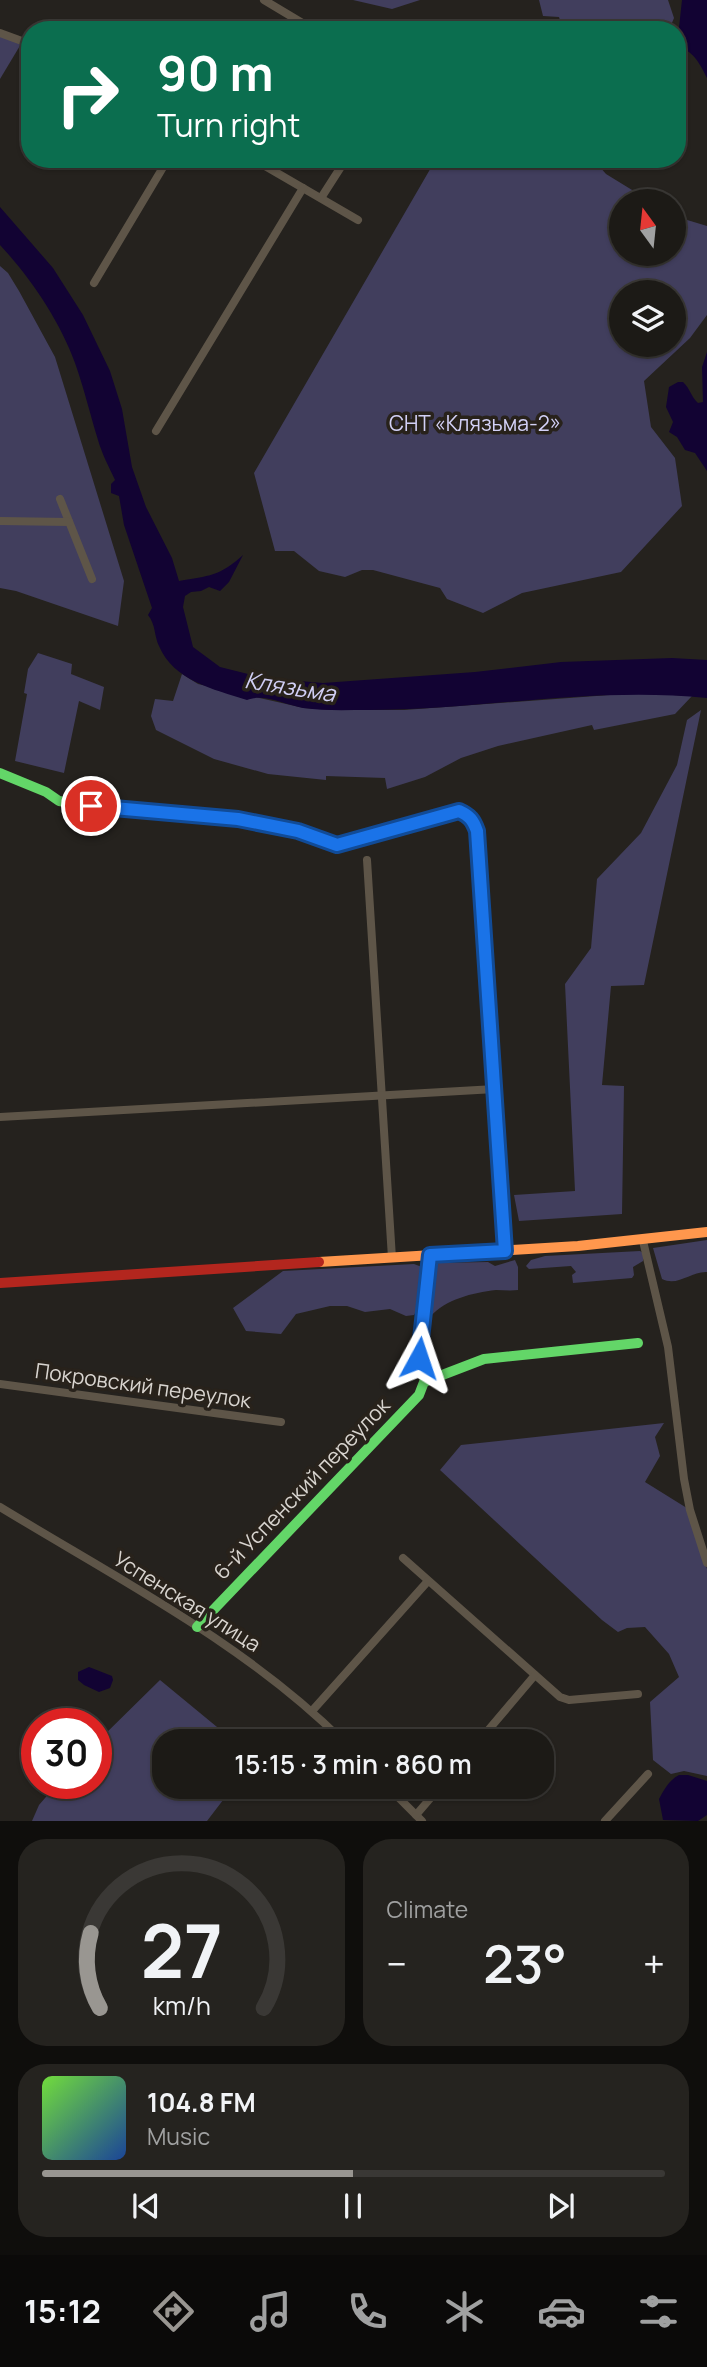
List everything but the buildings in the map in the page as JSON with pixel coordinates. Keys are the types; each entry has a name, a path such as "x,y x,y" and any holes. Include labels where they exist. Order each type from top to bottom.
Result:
{"street":[{"path":"264,0 299,21"},
{"path":"0,33 21,41"},
{"path":"94,283 163,168"},
{"path":"269,168 358,220"},
{"path":"321,198 340,168"},
{"path":"156,431 303,188"},
{"path":"60,499 92,579"},
{"path":"0,522 69,522"},
{"path":"0,774 47,792 59,801 238,819 298,831 337,845 459,811 470,816 477,831 505,1251"},
{"path":"367,860 392,1258"},
{"path":"0,1118 495,1089"},
{"path":"0,1283 90,1274 505,1251 643,1241 707,1232"},
{"path":"643,1241 668,1346 690,1510 707,1563"},
{"path":"430,1255 419,1343 424,1382 484,1359 638,1343"},
{"name":"6-й Успенский переулок","path":"197,1627 419,1395 424,1382"},
{"name":"Покровский переулок","path":"0,1384 281,1422"},
{"name":"Успенская улица","path":"0,1507 244,1657 331,1729"},
{"path":"402,1558 560,1697 569,1700 638,1694"},
{"path":"312,1711 428,1581"},
{"path":"489,1729 535,1675"},
{"path":"605,1821 648,1773"},
{"path":"400,1799 419,1818 432,1799"}],"green space":[{"path":"353,0 420,0 392,9"},
{"path":"539,0 668,0 674,18 673,21 560,21 559,17 543,16"},
{"path":"0,36 21,44 0,79"},
{"name":"СНТ «Клязьма-2»","path":"431,168 601,168 630,189 609,189 609,266 686,266 686,220 707,226 707,315 686,342 686,280 609,280 609,357 670,357 644,381 651,427 675,458 682,506 621,572 522,593 483,613 447,599 440,588 373,570 362,570 345,577 319,571 294,551 275,551 254,473"},
{"path":"0,266 8,273 19,291 55,357 124,581 118,626 0,588"},
{"path":"38,653 72,664 71,674 104,687 100,710 79,701 64,773 15,761 27,694 24,693 28,669"},
{"path":"182,674 198,684 304,708 332,710 404,710 637,693 692,696 675,714 594,730 592,725 498,746 461,758 425,777 387,789 385,778 326,776 326,780 268,774 214,759 156,730 151,716 155,699 173,701"},
{"path":"701,710 644,985 611,986 602,1085 624,1086 622,1214 519,1221 514,1195 575,1191 565,984 591,948 597,879 641,833 677,765 687,720"},
{"path":"707,1240 707,1272 674,1281 662,1279 653,1248"},
{"path":"643,1253 643,1261 633,1267 632,1278 573,1283 572,1275 576,1272 571,1266 529,1269 526,1266 531,1260 545,1256"},
{"path":"515,1260 518,1267 518,1290 496,1290 469,1295 452,1301 430,1317 427,1314 435,1263 488,1262 495,1266"},
{"path":"414,1264 422,1267 418,1308 414,1315 406,1316 390,1309 365,1312 347,1306 330,1306 296,1314 281,1334 246,1331 233,1308 283,1271"},
{"path":"664,1423 655,1437 660,1456 645,1482 690,1510 707,1569 707,1776 684,1771 671,1774 653,1760 650,1702 679,1677 669,1654 645,1627 627,1628 618,1632 602,1620 440,1470 461,1445"},
{"path":"160,1680 219,1729 152,1729 152,1799 224,1799 207,1821 32,1821 44,1799 112,1799 112,1727"}],"water":[{"path":"682,0 707,0 707,78 695,58 686,50 686,21 680,21"},
{"name":"Клязьма","path":"0,207 53,268 83,315 110,371 122,409 132,467 146,507 172,558 179,581 214,574 243,555 229,582 220,591 209,587 185,596 183,607 193,647 220,667 264,678 323,683 475,672 561,662 672,658 707,660 707,698 622,695 410,709 327,710 303,708 260,698 247,700 184,676 166,658 157,642 148,615 152,608 124,525 119,496 111,493 111,484 115,480 100,445 69,347 43,300 0,245"},
{"path":"707,352 707,471 695,453 685,450 677,437 669,432 673,422 666,407 669,387 678,382 685,384 698,403 703,402 702,367"},
{"path":"89,1667 112,1676 110,1688 99,1692 78,1680 78,1672"},
{"path":"679,1775 707,1781 707,1815 698,1821 663,1820 659,1799 670,1782"}],"traffic: fast":[{"path":"0,773 46,792 59,801 238,819 298,831 337,845 459,811 464,813"},
{"path":"197,1627 419,1395 424,1382 484,1359 638,1343"}],"traffic: slow":[{"path":"464,813 470,816 477,831 505,1251"},
{"path":"319,1262 578,1246 707,1232"}],"traffic: jam":[{"path":"0,1283 319,1262"}],"route":[{"path":"91,806 238,819 298,831 337,845 459,811 470,816 474,822 477,831 505,1251 430,1255 419,1358"}]}
